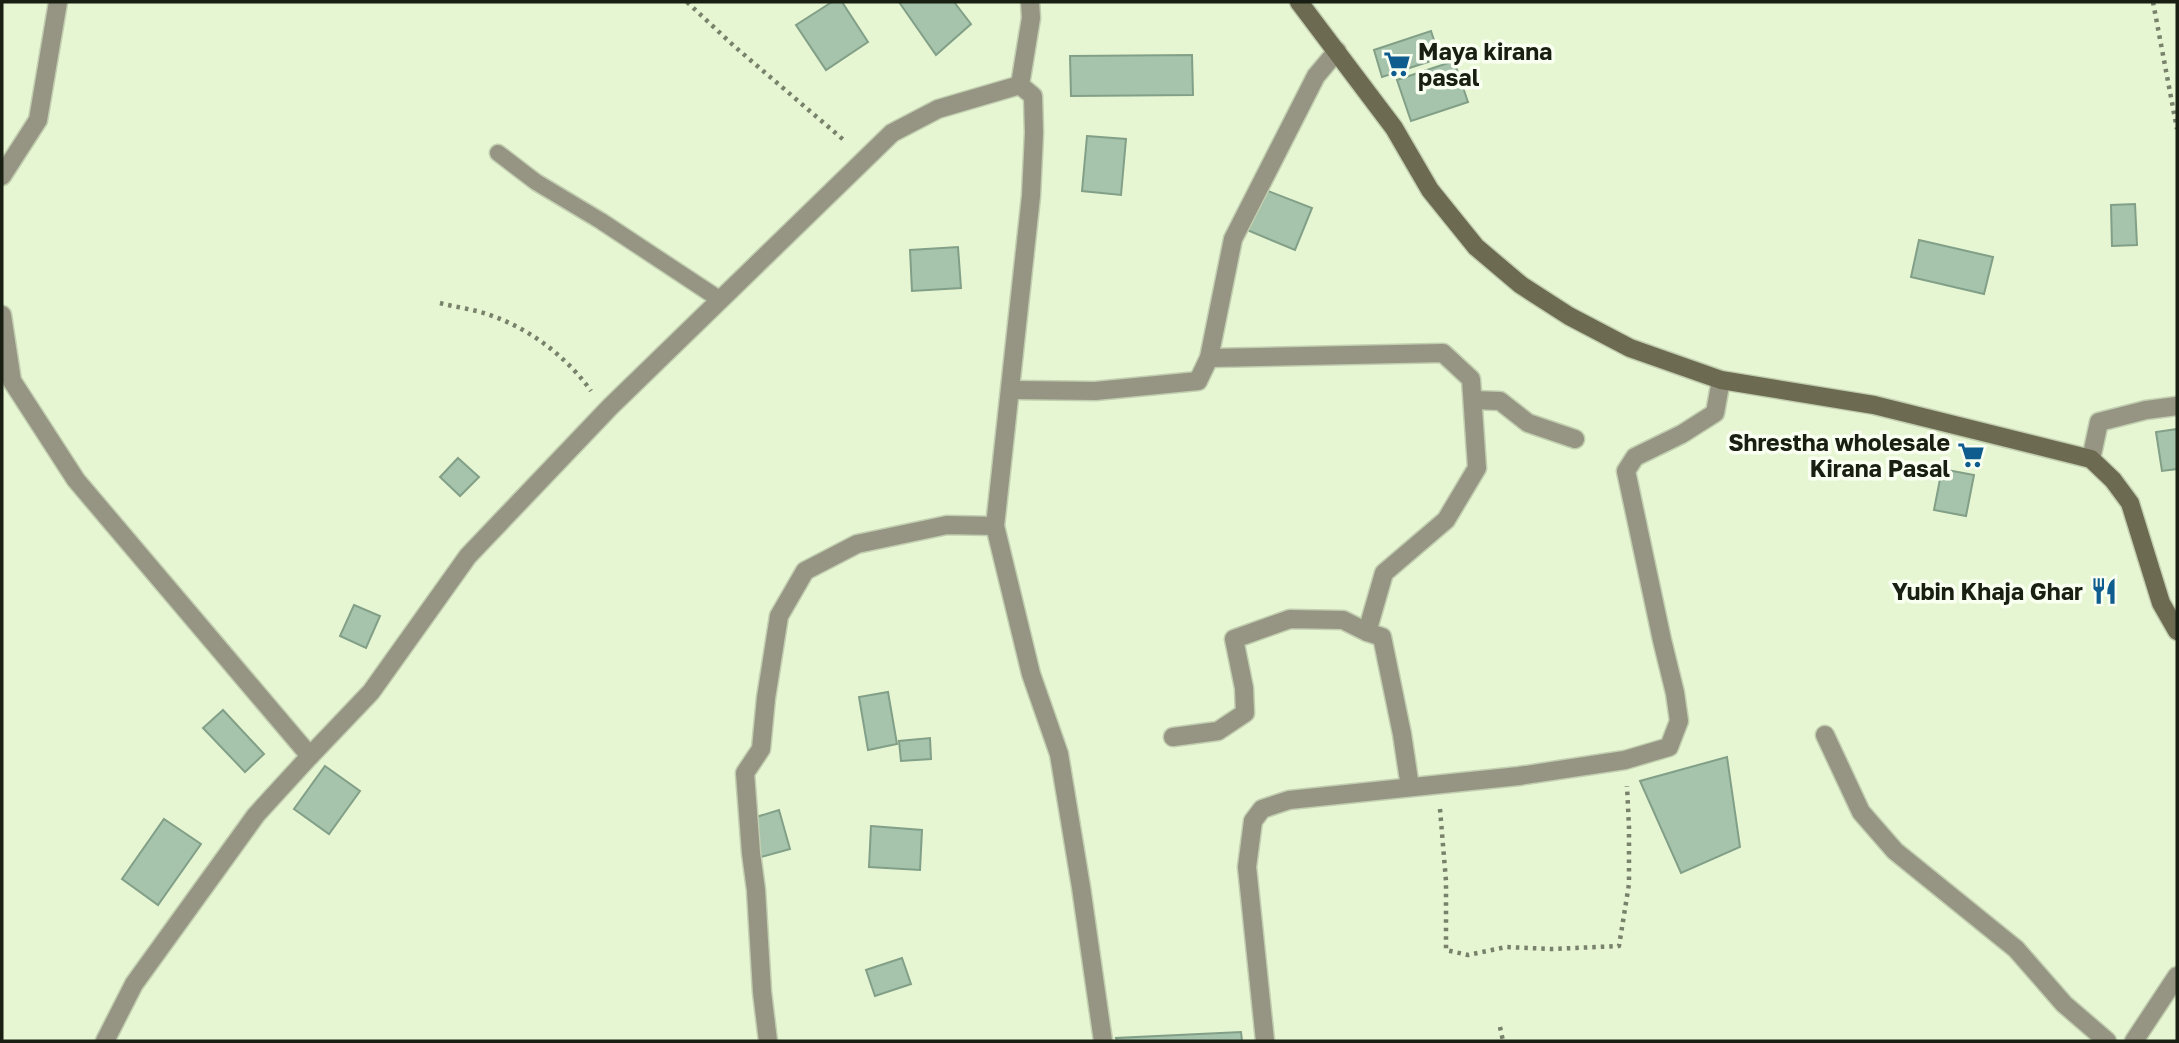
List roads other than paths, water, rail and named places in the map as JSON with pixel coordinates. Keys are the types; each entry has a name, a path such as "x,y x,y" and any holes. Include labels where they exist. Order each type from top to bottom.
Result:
{"street":[{"path":"2,176 38,120 58,2"},
{"path":"1020,85 1031,18 1030,2"},
{"path":"1299,2 1394,128 1430,190 1476,247 1521,285 1569,316 1630,348 1721,380 1874,405 2091,459 2113,480 2130,503 2161,603 2177,631"},
{"path":"1011,390 1095,391 1198,381 1209,358 1233,239 1316,76 1337,51"},
{"path":"104,1041 134,985 256,815 371,692 468,556 606,411 892,133 938,109 1020,85"},
{"path":"1020,85 1033,96 1031,196 995,526 1031,674 1059,754 1103,1041"},
{"path":"2,314 12,381 76,480 310,756"},
{"path":"1209,358 1443,353 1471,379 1477,468 1446,520 1384,573 1367,632"},
{"path":"1265,1041 1247,867 1253,821 1262,809 1289,800 1519,775 1625,760 1669,747 1679,722 1675,693 1626,471 1635,457 1682,434 1715,413 1721,380"},
{"path":"1473,400 1500,401 1528,424 1575,439"},
{"path":"2091,459 2099,422 2146,410 2177,406"},
{"path":"768,1041 745,773 761,749 779,616 805,571 857,544 947,525 995,526"},
{"path":"1173,737 1218,731 1245,713 1244,688 1234,639 1290,619 1343,620 1382,637 1410,787"},
{"path":"1825,735 1861,811 1895,851 2016,949 2064,1004 2107,1041"},
{"path":"2134,1041 2177,976"}],"lane":[{"path":"498,153 536,183 601,221 719,299"}],"place":[{"name":"Maya kirana pasal","path":"1397,64"},
{"name":"Shrestha wholesale Kirana Pasal","path":"1971,455"},
{"name":"Yubin Khaja Ghar","path":"2104,591"}]}
